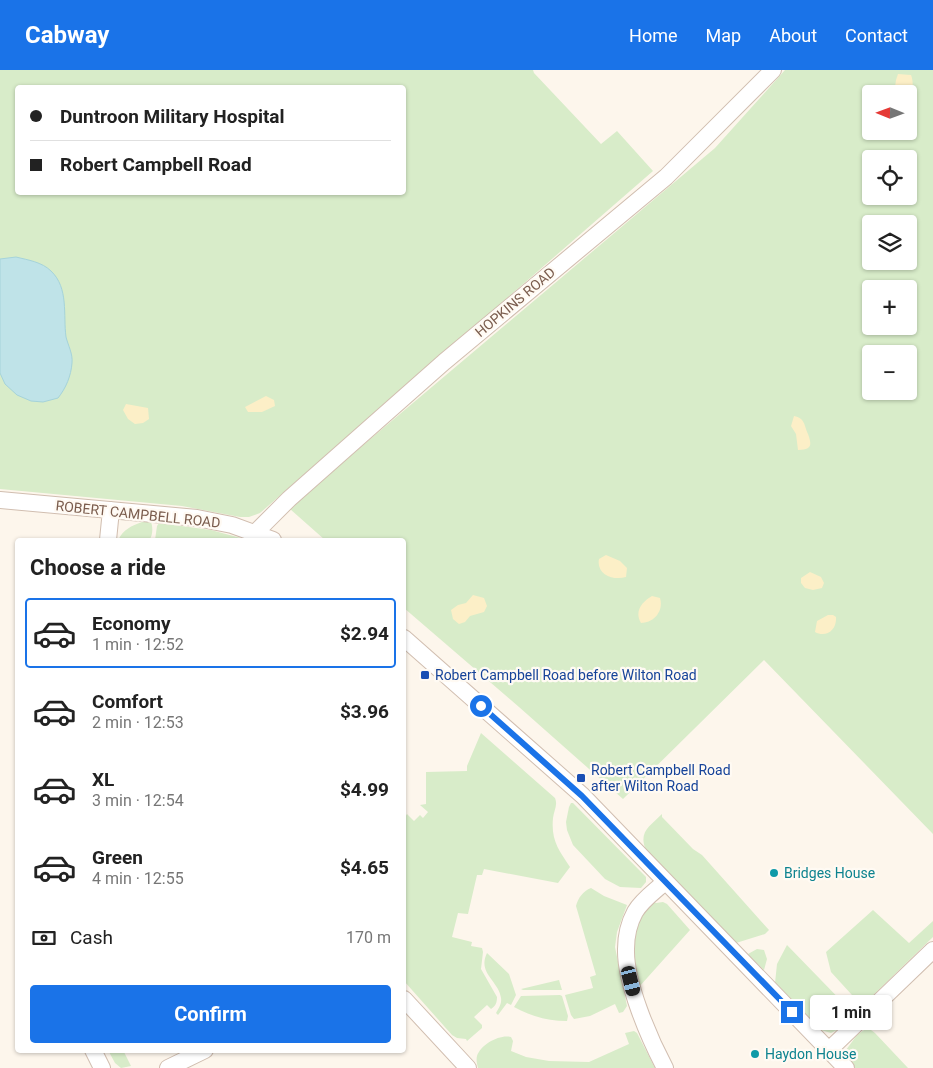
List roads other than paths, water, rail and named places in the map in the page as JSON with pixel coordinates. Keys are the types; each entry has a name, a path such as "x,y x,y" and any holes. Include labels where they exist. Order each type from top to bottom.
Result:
{"street":[{"name":"HOPKINS ROAD","path":"255,533 289,499 444,362 666,177 773,70"},
{"name":"ROBERT CAMPBELL ROAD","path":"0,500 197,518 232,525 268,538"},
{"path":"108,538 111,510"},
{"path":"406,640 569,784 846,1068"},
{"path":"665,882 637,910 629,929 626,949 635,996 665,1068"},
{"path":"829,1050 933,950"},
{"path":"406,1001 468,1068"},
{"path":"94,1053 102,1068"},
{"path":"168,1068 200,1053"}],"water":[{"path":"16,257 43,265 51,271 61,285 63,294 66,337 72,356 71,368 68,382 58,398 43,402 31,401 17,395 5,384 0,373 0,259"}],"place":[{"name":"Robert Campbell Road before Wilton Road","path":"425,675"},
{"name":"Robert Campbell Road after Wilton Road","path":"581,778"},
{"name":"Bridges House","path":"774,873"},
{"name":"Haydon House","path":"755,1054"}]}
